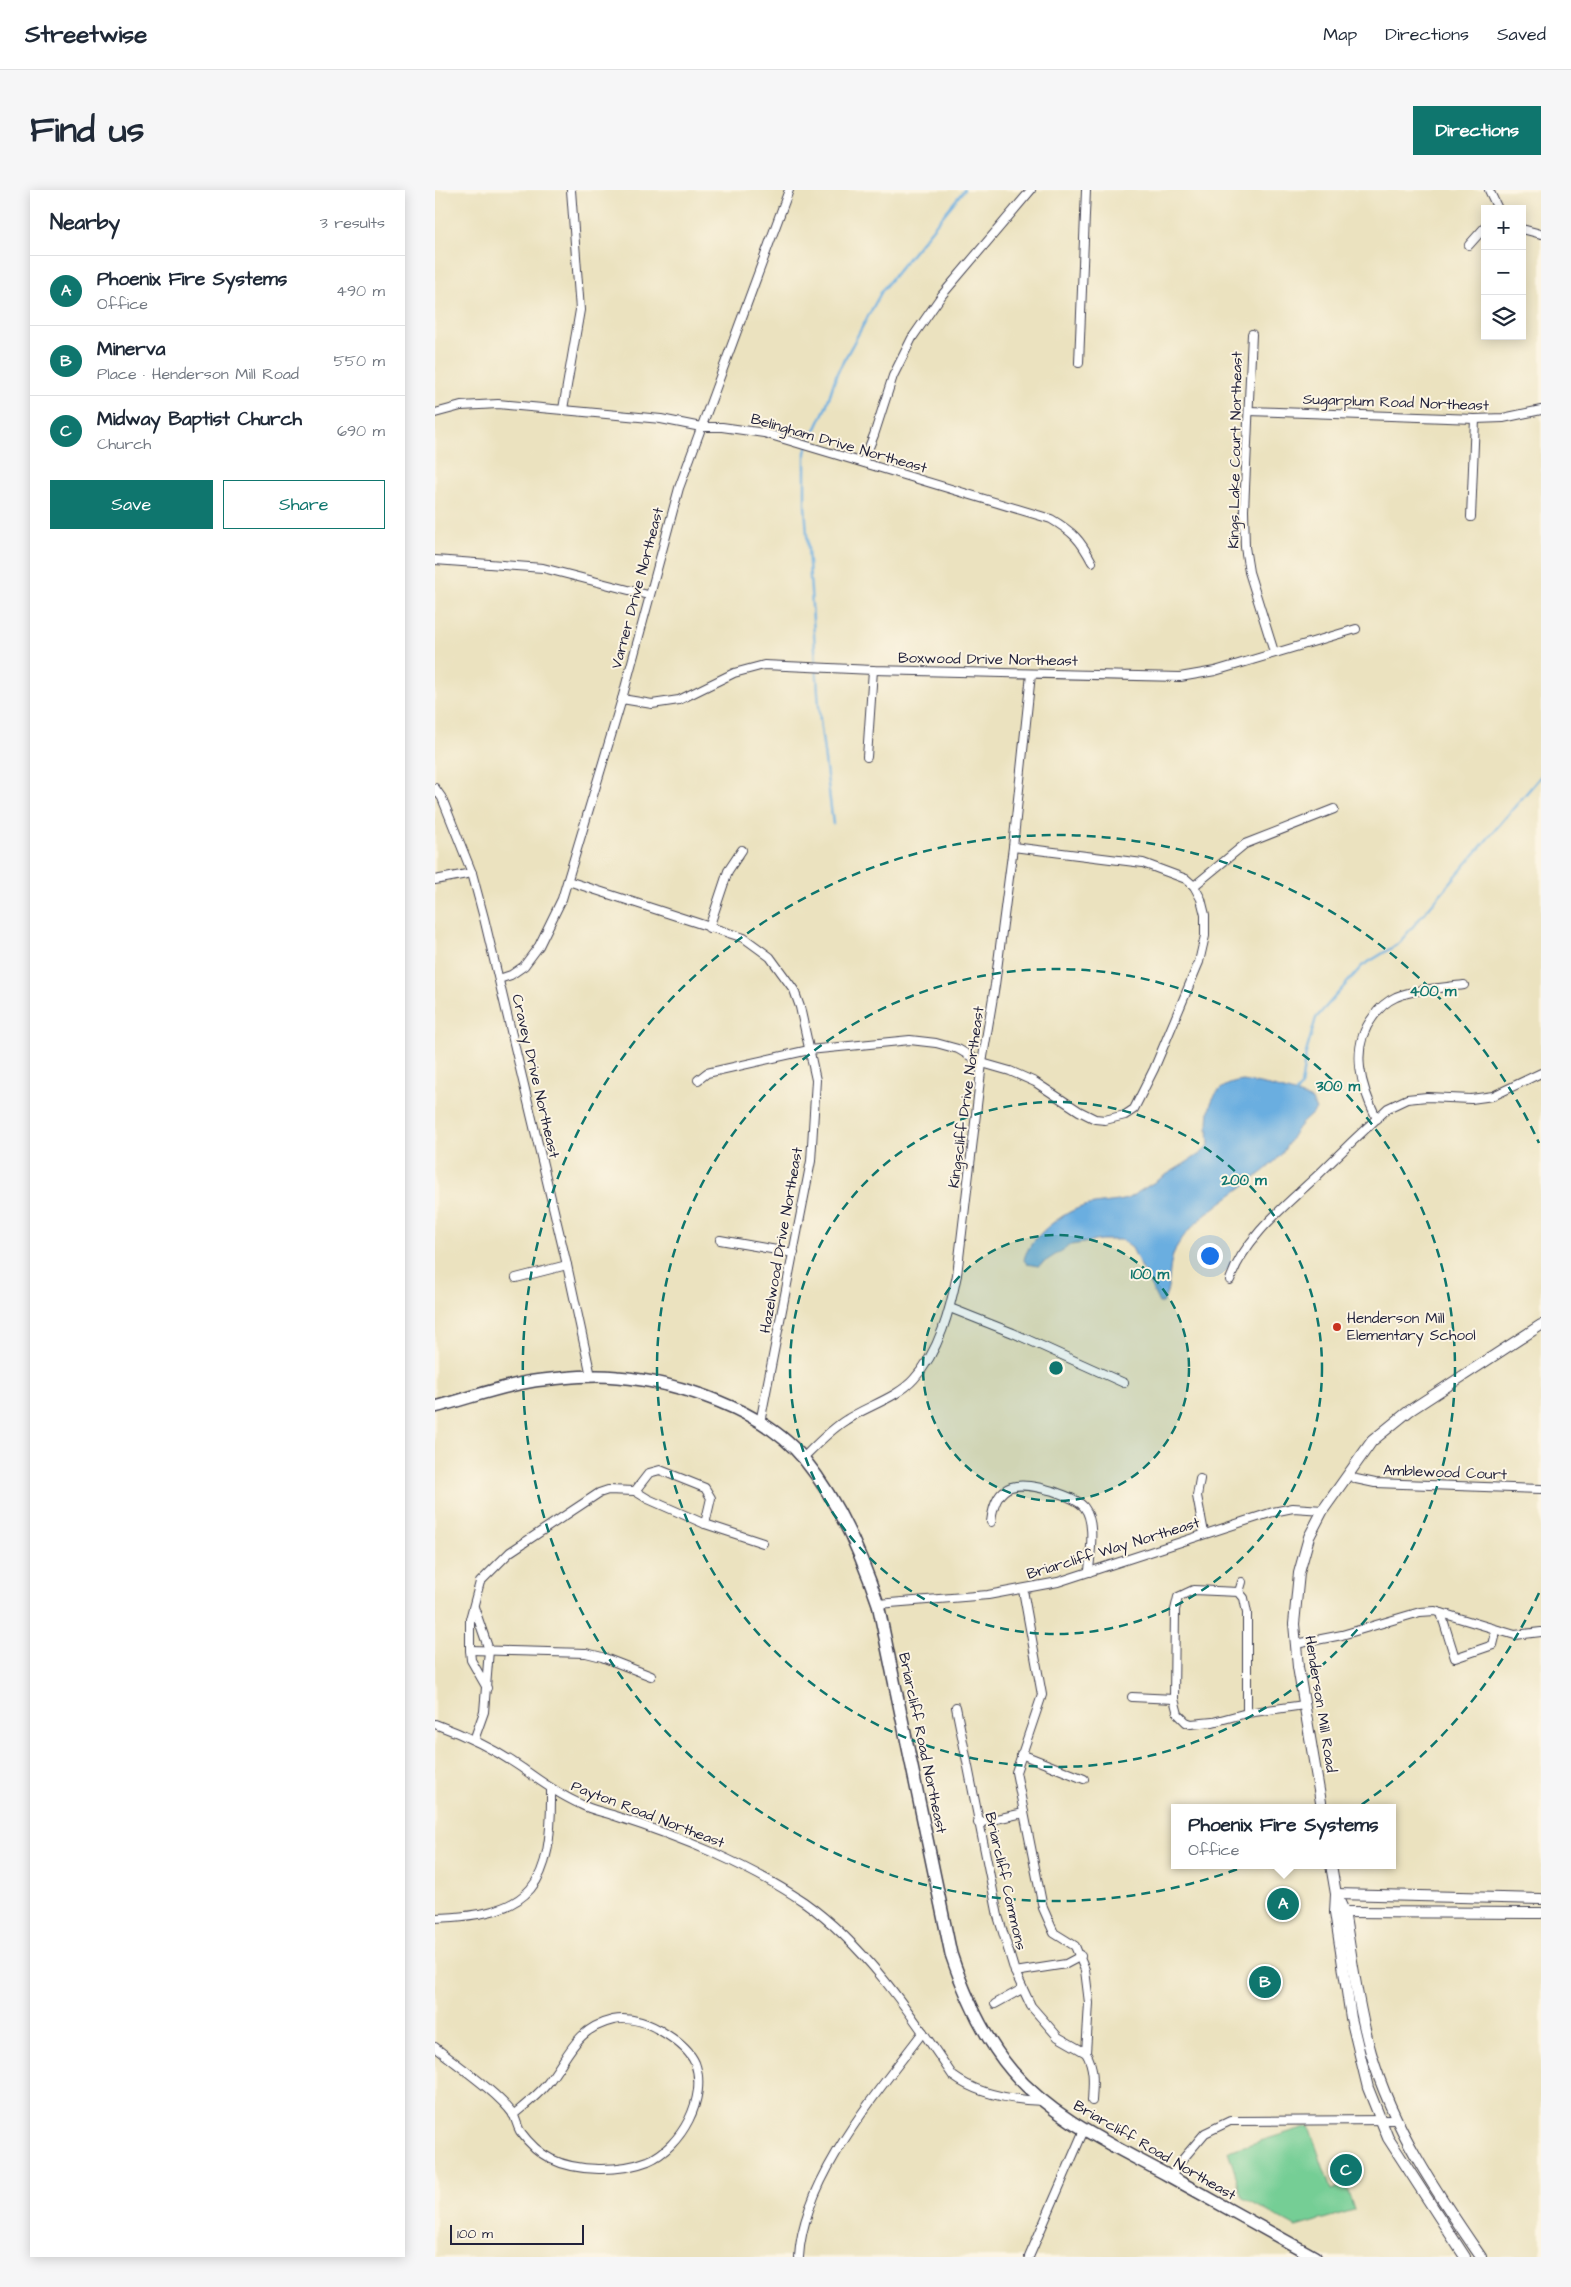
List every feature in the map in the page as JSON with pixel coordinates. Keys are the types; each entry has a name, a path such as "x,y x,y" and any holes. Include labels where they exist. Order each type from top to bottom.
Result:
{"main road":[{"name":"Briarcliff Road Northeast","path":"435,1407 532,1381 591,1376 618,1377 679,1388 722,1404 760,1423 778,1435 803,1458 825,1487 841,1516 866,1570 878,1604 951,1954 961,1985 989,2039 1012,2071 1043,2101 1084,2130 1315,2257"}],"street":[{"path":"563,409 580,310 571,190"},
{"name":"Varner Drive Northeast","path":"499,979 511,975 524,966 539,946 568,881 622,699 648,595 679,488 789,190"},
{"path":"863,462 893,376 912,338 942,295 1031,190"},
{"path":"1079,363 1086,190"},
{"path":"1489,190 1496,205"},
{"path":"1526,230 1541,234"},
{"path":"1469,245 1481,232"},
{"name":"Kings Lake Court Northeast","path":"1252,334 1244,510 1245,547 1249,572 1275,652"},
{"name":"Belingham Drive Northeast","path":"435,413 461,406 498,404 661,419 701,426 764,433 1051,519 1070,530 1081,541 1092,562"},
{"name":"Sugarplum Road Northeast","path":"1249,412 1475,419 1503,418 1541,410"},
{"path":"1471,517 1475,419"},
{"path":"435,560 543,568 648,595"},
{"name":"Boxwood Drive Northeast","path":"622,699 652,704 679,700 734,673 764,665 873,670 1179,677 1215,671 1356,629"},
{"path":"867,757 873,670"},
{"name":"Kingscliff Drive Northeast","path":"803,1458 823,1437 845,1420 905,1387 914,1379 930,1357 950,1308 957,1275 982,1063 995,985 1013,847 1031,674"},
{"name":"Cravey Drive Northeast","path":"435,788 442,798 471,873 499,979 514,1051 567,1265 591,1376"},
{"path":"1194,886 1245,844 1334,809"},
{"path":"698,1080 707,1073 809,1050 910,1040 936,1043 958,1049 982,1063 1010,1070 1035,1082 1079,1112 1095,1119 1105,1120 1125,1115 1134,1109 1154,1069 1199,962 1205,936 1205,915 1201,899 1194,886 1187,879 1143,863 1013,847"},
{"path":"709,928 728,871 742,850"},
{"path":"435,880 471,873"},
{"name":"Hazelwood Drive Northeast","path":"568,881 744,938 770,957 794,990 800,1007 816,1080 811,1161 760,1423"},
{"path":"1377,1119 1365,1096 1358,1060 1361,1038 1370,1020 1382,1005 1396,997 1464,985"},
{"path":"1230,1280 1234,1268 1254,1240 1283,1208 1388,1108 1407,1099 1427,1096 1471,1099 1493,1096 1541,1073"},
{"path":"720,1240 794,1253"},
{"path":"516,1278 567,1265"},
{"path":"950,1308 1013,1333 1124,1383"},
{"name":"Henderson Mill Road","path":"1321,1804 1304,1705 1294,1624 1299,1573 1309,1537 1323,1510 1372,1441 1409,1411 1541,1325"},
{"path":"635,1491 649,1473 660,1470 705,1488 711,1498 705,1524"},
{"name":"Amblewood Court","path":"1349,1475 1355,1479 1375,1483 1541,1489"},
{"path":"1200,1479 1197,1496 1205,1533"},
{"path":"991,1522 993,1507 998,1498 1014,1485 1027,1484 1069,1496 1086,1505 1090,1520 1089,1572"},
{"path":"487,1688 471,1660 470,1650 471,1619 480,1582 510,1552 599,1493 608,1490 635,1491 705,1524 763,1544"},
{"name":"Briarcliff Way Northeast","path":"878,1604 1023,1590 1089,1572 1205,1533 1280,1511 1293,1508 1323,1510"},
{"path":"1239,1592 1242,1582"},
{"name":"Briarcliff Commons","path":"956,1706 978,1823 1002,1933 1015,1972 1031,2006 1058,2037 1086,2053 1089,2003 1087,1980 1081,1956 1075,1946 1054,1933 1043,1908 1016,1772 1042,1695 1023,1590"},
{"path":"1247,1713 1247,1613 1244,1598 1239,1592 1193,1590 1178,1597 1175,1610 1175,1699 1178,1714 1191,1724 1247,1713 1304,1705"},
{"path":"474,1606 489,1650 484,1712 474,1740"},
{"path":"1296,1644 1342,1635 1404,1615 1420,1612 1441,1613 1515,1636 1541,1632"},
{"path":"1441,1613 1455,1658 1493,1645 1494,1630"},
{"path":"470,1650 586,1653 602,1657 651,1676"},
{"path":"1132,1697 1175,1699"},
{"name":"Payton Road Northeast","path":"435,1724 474,1740 521,1768 551,1790 582,1806 665,1833 715,1854 782,1888 805,1902 834,1927 859,1953 923,2032 953,2076 962,2083 1022,2100 1043,2101"},
{"path":"1021,1754 1084,1779"},
{"path":"435,1918 487,1914 503,1909 525,1895 541,1872 548,1856 552,1827 551,1790"},
{"path":"978,1823 1023,1813"},
{"path":"1332,1869 1364,2026 1372,2055 1397,2120 1429,2181 1481,2257"},
{"path":"1336,1894 1541,1899"},
{"path":"1340,1912 1541,1913"},
{"path":"1340,1912 1351,2018 1366,2081 1379,2119 1398,2156 1465,2257"},
{"path":"1075,1946 1083,1940"},
{"path":"1015,1972 1066,1964 1081,1956"},
{"path":"995,2004 1022,1989"},
{"path":"435,2047 513,2115 520,2131 536,2149 550,2158 582,2167 630,2166 648,2160 663,2152 677,2138 695,2104 699,2090 698,2074 694,2061 687,2050 658,2028 643,2022 613,2020 583,2033 571,2046 547,2083 513,2115"},
{"path":"799,2257 800,2241 806,2216 833,2160 866,2108 923,2032"},
{"path":"1086,2053 1093,2075 1092,2101"},
{"path":"1171,2178 1177,2166 1205,2133 1230,2121 1397,2120"},
{"path":"1029,2257 1084,2130"}],"green space":[{"path":"1309,2126 1331,2190 1346,2185 1354,2210 1296,2227 1243,2198 1228,2151"}],"water":[{"path":"1243,1081 1278,1088 1303,1096 1312,1100 1316,1110 1299,1126 1277,1159 1262,1173 1207,1214 1184,1236 1173,1254 1168,1289 1163,1303 1159,1303 1132,1248 1121,1240 1101,1240 1071,1245 1038,1266 1027,1264 1024,1260 1032,1243 1048,1227 1067,1213 1085,1206 1127,1199 1200,1154 1209,1146 1209,1113 1215,1095 1221,1088"}],"waterway":[{"path":"833,824 820,720 805,506 805,452 826,407 837,373 883,289 964,190"},
{"path":"1296,1093 1301,1086 1306,1053 1316,1018 1362,966 1398,944 1541,776"}],"place":[{"name":"Henderson Mill Elementary School","path":"1337,1327"},
{"name":"Phoenix Fire Systems","path":"1283,1904"},
{"name":"Minerva","path":"1265,1982"},
{"name":"Midway Baptist Church","path":"1346,2170"}]}
